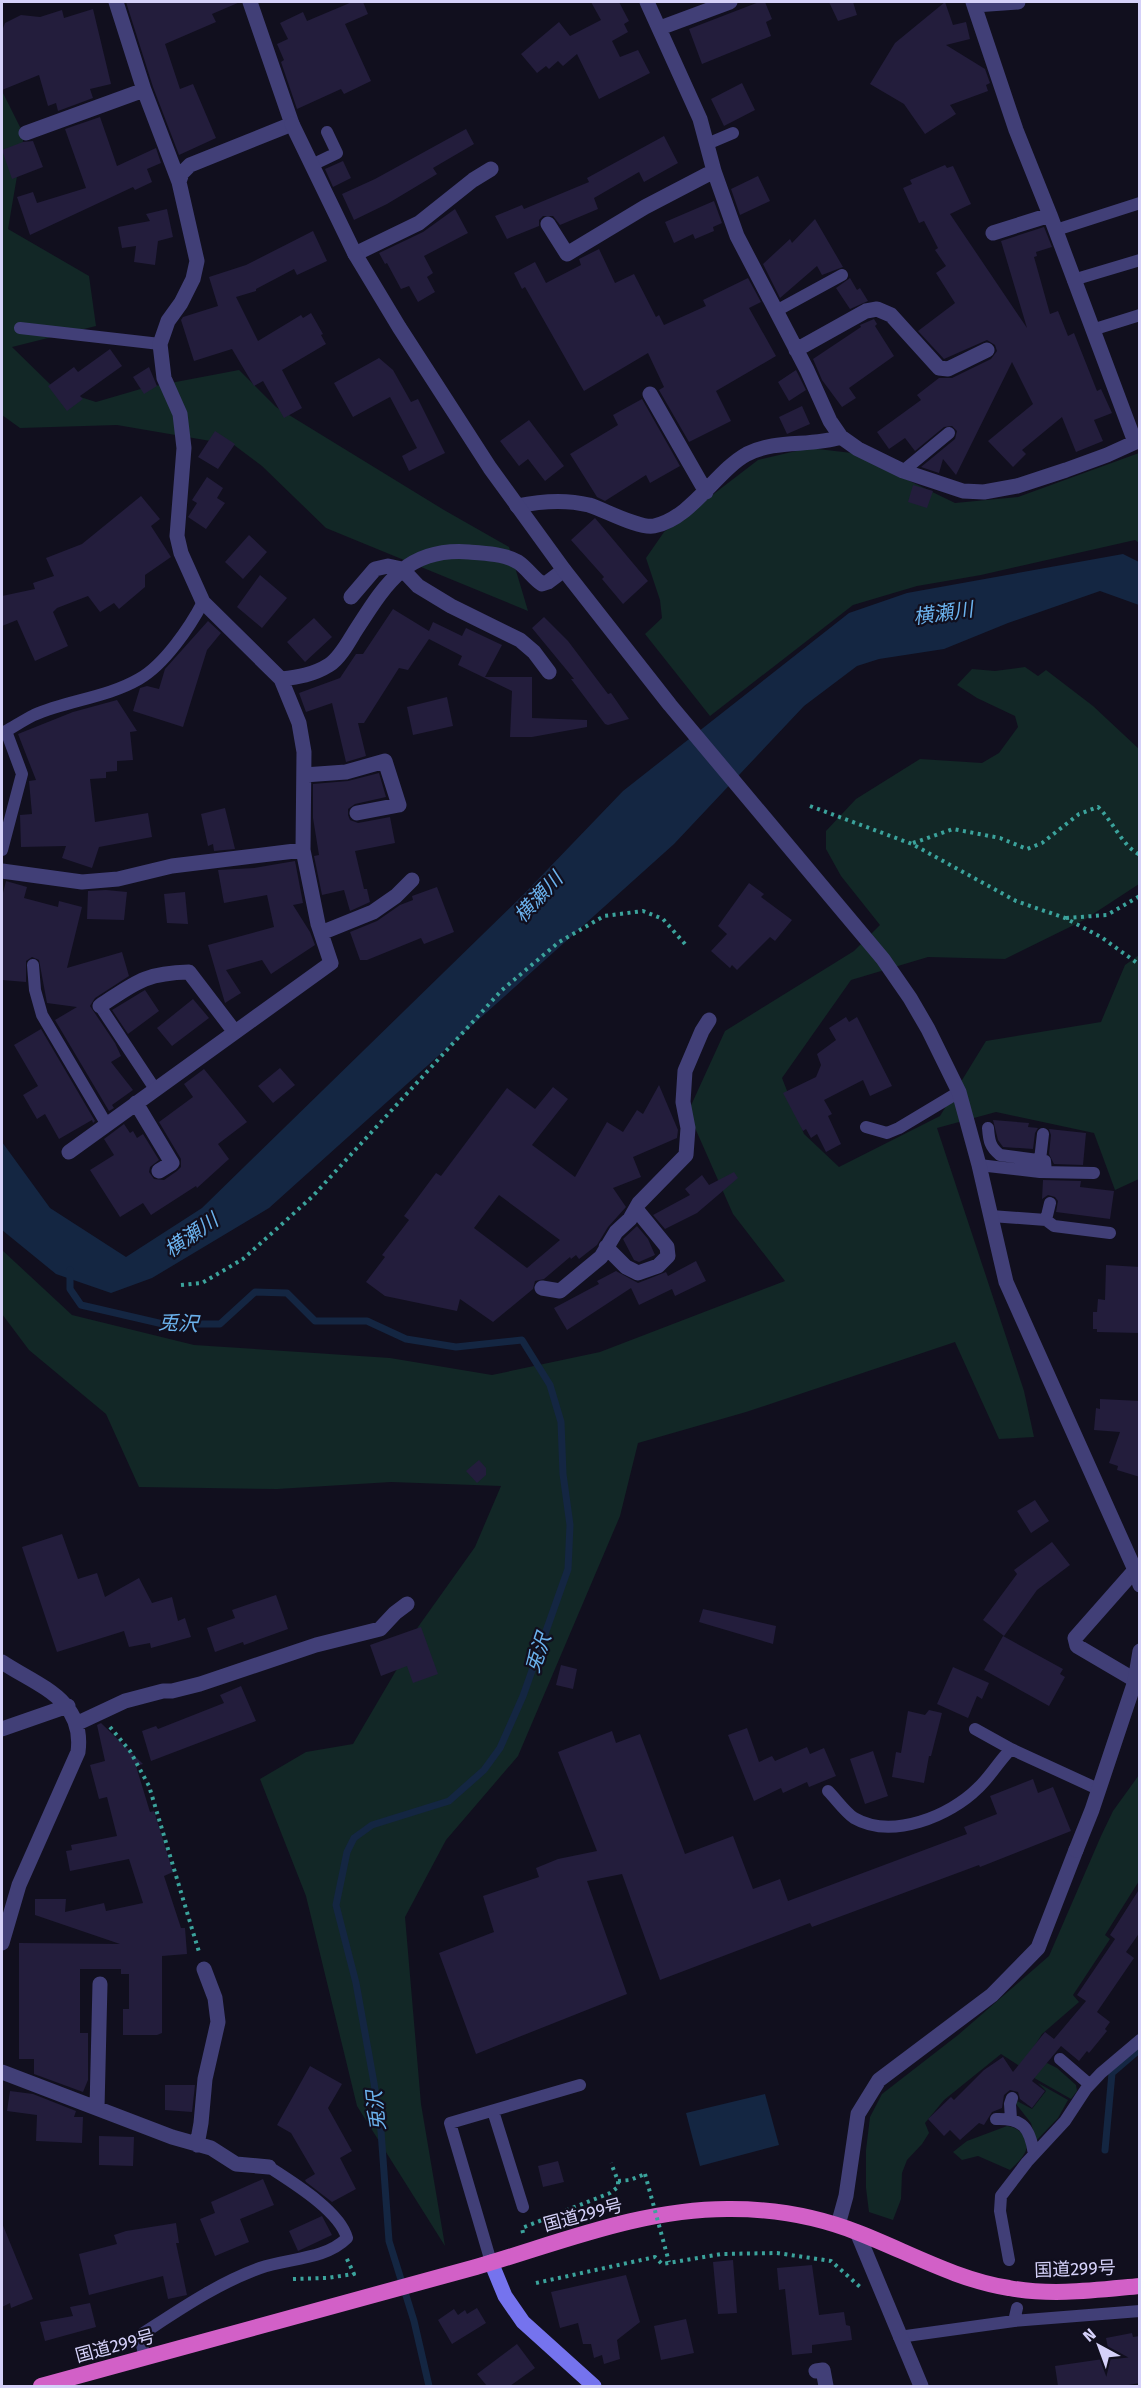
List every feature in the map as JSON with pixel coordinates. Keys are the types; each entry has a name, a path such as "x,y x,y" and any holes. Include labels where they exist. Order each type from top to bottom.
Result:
{"highway":[{"name":"国道299号","path":"41,2386 491,2262 600,2229 681,2212 730,2208 800,2216 838,2225 963,2275 1007,2288 1056,2293 1140,2286"}],"main road":[{"path":"491,2262 505,2296 523,2322 594,2386"}],"street":[{"path":"69,1152 331,963 321,933 303,850 304,752 299,723 281,679 203,602 181,553 177,536 184,448 180,414 164,378 160,344 168,321 181,303 193,279 197,261 179,182 144,90 116,2"},
{"path":"250,2 292,124 355,254 490,468 564,570 670,705 883,959 910,998 959,1092 979,1165 1006,1282 1136,1570 1140,1585"},
{"path":"647,2 700,119 714,171 737,236 830,421 841,437 858,449 903,471 963,491 984,492 1017,486 1066,470 1137,441 1016,130 974,4 1018,2"},
{"path":"660,28 730,2"},
{"path":"26,133 144,90"},
{"path":"179,182 182,173 190,165 292,124"},
{"path":"355,254 419,223 473,180 491,169"},
{"path":"548,225 567,254 666,195 714,171"},
{"path":"993,232 1053,222"},
{"path":"796,350 866,311 877,309 891,315 939,368 948,369 987,350"},
{"path":"650,394 706,492"},
{"path":"517,506 537,502 565,501 587,505 652,526 672,519 706,492 746,454 781,445 830,441 841,437"},
{"path":"281,679 309,675 331,664 376,598 402,569 419,558 449,550 506,557 519,562 533,578 542,584 564,570"},
{"path":"351,597 375,569 388,566 402,569 418,586 451,606 520,640 534,652 549,672"},
{"path":"304,775 346,772 385,761 399,805 357,813"},
{"path":"2,871 82,882 118,879 172,866 303,850"},
{"path":"321,933 373,912 396,896 412,880"},
{"path":"99,1006 142,978 163,973 189,972 234,1031"},
{"path":"542,1288 560,1291 601,1257 616,1232 686,1155 688,1128 683,1102 685,1071 709,1020"},
{"path":"136,1103 172,1163 159,1171"},
{"path":"606,1246 626,1267 638,1273 658,1266 668,1256 668,1247 636,1209"},
{"path":"1136,1570 1075,1638 1077,1646 1137,1682"},
{"path":"78,1723 126,1701 200,1684 316,1645 380,1629 407,1604"},
{"path":"838,2225 846,2196 858,2114 868,2095 879,2080 992,1995 1038,1948 1137,1682 1140,1651"},
{"path":"2,1943 19,1885 78,1752 80,1738 78,1723 68,1706 57,1695 5,1668"},
{"path":"2,1729 68,1706"},
{"path":"196,2145 201,2123 205,2079 218,2022 215,1998 204,1969"},
{"path":"97,2108 100,1984"},
{"path":"2,2072 196,2145 211,2148 236,2164 268,2167"},
{"path":"857,2232 898,2337 921,2386"},
{"path":"816,2371 824,2370 826,2386"}],"lane":[{"path":"312,165 337,153 327,132"},
{"path":"707,144 733,133"},
{"path":"1053,222 1140,203"},
{"path":"1073,280 1140,260"},
{"path":"776,311 842,275"},
{"path":"1092,330 1140,315"},
{"path":"20,328 160,344"},
{"path":"903,471 949,433"},
{"path":"2,850 22,774 4,730 34,715 117,689 140,679 150,672 191,624 203,602"},
{"path":"33,964 35,990 42,1016 107,1125"},
{"path":"99,1006 155,1089"},
{"path":"866,1127 887,1133 959,1092"},
{"path":"988,1128 989,1144 1000,1155 1045,1161 1046,1172"},
{"path":"1040,1160 1043,1134"},
{"path":"979,1165 1046,1172 1094,1173"},
{"path":"1046,1220 1050,1203"},
{"path":"990,1216 1046,1220 1054,1226 1110,1233"},
{"path":"975,1729 1011,1749 1098,1789"},
{"path":"828,1791 854,1818 880,1827 901,1826 938,1816 961,1803 980,1787 1011,1749"},
{"path":"1009,2260 1000,2211 1001,2196 1034,2154 1065,2121 1089,2084 1140,2040"},
{"path":"1060,2059 1089,2084"},
{"path":"491,2262 450,2123 580,2085"},
{"path":"1011,2119 1012,2098"},
{"path":"493,2111 523,2207"},
{"path":"996,2119 1011,2119 1020,2122 1032,2139 1034,2154"},
{"path":"145,2358 141,2341 142,2334 179,2310 261,2268 318,2254 340,2245 347,2238 345,2230 330,2213 292,2181 268,2167"},
{"path":"1014,2321 1017,2308"},
{"path":"898,2337 1014,2321 1140,2311"}],"path":[{"path":"810,806 912,844 1016,901 1065,918 1101,937 1140,965"},
{"path":"912,844 954,829 1000,838 1027,849 1042,843 1078,814 1098,807 1132,851 1140,855"},
{"path":"1065,918 1107,915 1140,896"},
{"path":"181,1285 202,1283 243,1259 295,1213 502,990 559,942 604,916 642,910 663,920 685,944"},
{"path":"99,1712 130,1751 149,1786 204,1969"},
{"path":"523,2233 522,2228 610,2193 618,2187 611,2163"},
{"path":"618,2181 630,2180 645,2174 669,2262"},
{"path":"536,2283 655,2257 662,2264 721,2253 777,2253 831,2261 867,2293"}],"green space":[{"path":"2,91 24,135 8,229 89,276 96,326 12,347 55,389 96,402 144,388 239,370 276,407 509,547 528,611 326,528 262,466 234,445 117,425 20,428 2,415"},
{"path":"809,448 852,453 955,503 1018,497 1139,453 1139,543 1135,540 981,575 917,586 853,605 710,716 645,634 662,618 660,600 646,558 664,532 758,460"},
{"path":"1025,667 1038,676 1046,670 1093,706 1139,749 1139,884 1084,920 1005,959 928,957 851,980 782,1078 804,1134 839,1167 940,1116 986,1041 1101,1022 1125,965 1139,955 1139,1179 1115,1190 1094,1133 996,1112 937,1128 1024,1391 1034,1437 999,1439 955,1342 746,1412 638,1443 620,1516 518,1756 446,1840 405,1917 421,2104 445,2246 357,2106 306,1896 260,1779 306,1752 353,1744 404,1657 418,1627 475,1547 501,1486 391,1482 277,1489 139,1487 106,1414 29,1350 2,1314 2,1250 72,1315 194,1345 390,1358 492,1375 600,1352 785,1281 733,1214 688,1112 725,1031 854,951 880,925 841,876 826,849 826,831 856,799 920,759 982,763 999,753 1018,727 1015,716 977,698 957,685 972,669 995,671"},
{"path":"1139,1775 1139,1881 1105,1935 1110,1939 1073,1995 1079,2002 1042,2034 1021,2067 1001,2054 944,2100 925,2123 929,2133 907,2160 902,2173 901,2199 893,2220 869,2212 866,2188 866,2150 870,2117 882,2094 958,2035 1049,1956 1113,1811"},
{"path":"1047,2063 1057,2068 1076,2085 1077,2091 1071,2099 1029,2075"},
{"path":"1038,2083 1068,2100 1058,2118 1036,2141 1031,2123 1016,2104 1017,2101 1032,2109 1046,2091"},
{"path":"1007,2126 1015,2128 1027,2141 1026,2150 1010,2170 978,2156 962,2160 953,2152 967,2141"}],"water":[{"name":"横瀬川","path":"1123,554 1139,562 1139,605 1100,591 1008,623 944,649 879,659 857,666 804,706 674,844 269,1208 152,1278 111,1293 56,1274 2,1230 2,1142 50,1208 126,1257 202,1208 523,895 623,791 849,613 907,593"},
{"path":"765,2094 779,2145 700,2166 686,2113"}],"building":[{"path":"126,2 240,2 212,14 216,22 165,44 180,89 193,84 216,138 179,155 153,87"},
{"path":"352,2 363,2 368,14 345,24 371,81 344,94 341,89 297,109 281,62 284,60 277,44 288,39 280,23 303,12 307,21"},
{"path":"591,2 619,2 629,21 624,24 628,32 612,41 620,57 638,50 650,73 599,99 577,54 563,66 558,61 549,69 546,66 537,73 521,54 559,22 570,36 601,20"},
{"path":"759,2 765,2 772,19 766,22 771,36 702,64 689,29"},
{"path":"829,2 853,2 857,15 838,21"},
{"path":"945,2 953,25 966,22 970,39 946,45 985,69 990,83 986,85 988,91 950,105 956,114 925,134 904,104 870,84 895,43"},
{"path":"93,9 111,84 90,89 93,98 58,111 56,103 48,106 39,75 2,90 2,31 5,23 21,15 40,17 62,10 64,18"},
{"path":"742,83 755,110 724,126 711,99"},
{"path":"100,117 117,166 156,148 161,163 147,169 152,182 135,190 133,187 30,235 17,197 33,192 37,203 86,188 65,129"},
{"path":"466,129 474,144 433,168 437,174 387,204 354,220 342,194 375,179"},
{"path":"664,136 678,163 644,182 639,172 594,198 598,209 560,225 553,216 543,216 539,220 539,226 507,239 495,216 522,205 524,209 589,182 587,178"},
{"path":"33,141 43,167 12,179 2,150 23,142"},
{"path":"343,161 351,178 333,187 325,169"},
{"path":"945,165 947,168 953,166 971,204 950,214 1027,328 1001,241 1044,227 1052,247 1036,252 1037,256 1034,257 1050,314 1058,311 1068,336 1074,333 1097,391 1101,389 1112,413 1094,420 1103,441 1076,452 1062,417 1022,450 1026,454 1013,467 988,441 1033,404 1012,362 956,475 943,459 939,473 921,467 955,439 957,431 952,426 944,427 915,451 905,438 889,449 877,432 921,400 917,395 939,378 952,378 991,359 997,351 995,345 987,340 944,359 918,331 955,303 936,273 946,266 935,250 938,248 924,221 919,223 903,188 912,184 910,180"},
{"path":"758,176 770,201 740,215 731,189"},
{"path":"714,201 722,223 713,227 714,231 695,239 693,234 674,243 665,222"},
{"path":"167,209 173,237 158,241 155,265 134,262 136,246 122,248 118,227 150,221 146,214"},
{"path":"455,209 468,233 424,256 433,273 427,277 435,292 418,302 409,286 401,289 379,253 423,232"},
{"path":"815,219 843,267 822,275 817,266 780,298 763,264 790,239 792,243"},
{"path":"313,231 327,261 297,275 294,269 256,291 236,297 258,341 301,315 303,318 311,313 323,334 321,335 326,344 282,370 302,408 284,418 263,381 254,386 232,349 194,361 181,320 183,317 218,306 209,277 246,265"},
{"path":"599,249 615,283 634,274 656,317 659,315 664,325 706,306 703,300 748,278 761,302 749,308 776,356 716,391 731,421 689,442 659,390 664,387 648,353 584,391 525,287 522,289 514,273 535,262 546,283 581,265 579,259"},
{"path":"850,278 857,290 860,288 868,301 850,309 836,288"},
{"path":"874,319 877,324 875,326 894,356 849,388 856,398 842,407 822,380 813,359 861,327 860,325"},
{"path":"110,349 122,366 80,396 83,399 67,411 48,386 74,367 78,372"},
{"path":"379,358 393,370 411,402 418,399 445,453 409,471 402,456 417,448 390,397 353,417 334,383"},
{"path":"149,367 157,386 144,394 133,377"},
{"path":"796,370 806,390 789,401 778,382"},
{"path":"642,399 680,466 650,483 646,475 605,501 597,497 570,454 618,425 613,415"},
{"path":"802,406 810,424 787,434 779,417"},
{"path":"529,420 564,466 545,481 528,459 519,466 500,441"},
{"path":"215,431 235,444 218,469 198,457"},
{"path":"207,477 223,488 217,498 225,503 206,529 188,517 197,503 192,500"},
{"path":"913,485 933,491 927,508 908,502"},
{"path":"141,496 160,519 151,526 171,557 145,575 145,587 119,609 114,603 100,612 88,596 57,608 53,612 68,646 35,661 17,620 2,626 2,596 35,589 33,583 54,576 46,558 82,544"},
{"path":"595,518 648,581 623,604 602,579 604,577 571,540"},
{"path":"249,535 267,552 243,579 225,562"},
{"path":"260,575 287,598 262,628 237,607"},
{"path":"393,609 429,631 433,622 462,636 466,628 502,645 485,677 532,677 532,718 587,720 587,727 532,737 510,737 512,691 458,665 462,656 429,639 408,670 399,668 364,723 358,723 366,756 346,762 332,703 306,712 299,693 340,678 356,654 363,654"},
{"path":"544,617 568,641 608,694 611,693 629,719 605,724 571,679 574,679 532,628"},
{"path":"314,618 332,637 305,662 287,642"},
{"path":"208,621 221,633 207,650 183,727 133,711 140,688 147,686 159,689 165,669"},
{"path":"447,697 453,726 413,735 407,707"},
{"path":"117,700 137,731 130,732 133,760 117,761 117,771 106,772 106,778 90,779 95,822 148,813 152,837 99,847 92,868 62,858 66,846 21,847 20,815 32,814 29,781 36,780 18,734 73,712"},
{"path":"379,773 386,797 355,804 348,809 348,815 350,820 358,823 390,817 395,843 355,851 364,889 367,889 370,902 350,911 344,890 322,895 314,856 319,855 313,818 313,784 348,781"},
{"path":"225,808 235,849 214,851 213,844 208,846 201,814"},
{"path":"295,861 303,903 293,905 310,932 315,945 271,974 262,960 226,970 241,993 225,1003 208,945 274,927 267,895 224,903 218,870 254,868"},
{"path":"6,881 27,887 24,898 58,907 59,901 82,907 67,968 122,952 129,976 95,998 90,1006 121,1056 111,1062 133,1090 112,1105 114,1108 109,1111 55,1020 77,1007 47,1003 39,960 32,957 26,961 26,982 2,980 2,897"},
{"path":"749,883 764,894 761,897 792,920 775,941 770,937 737,970 732,965 730,968 711,951 727,934 718,926"},
{"path":"437,887 454,932 424,944 421,938 367,960 360,960 350,932 377,921 400,905 413,900 412,896"},
{"path":"88,891 127,892 124,920 87,919"},
{"path":"185,892 188,924 167,923 164,894"},
{"path":"145,990 159,1011 128,1034 112,1010"},
{"path":"193,999 209,1018 172,1046 157,1028"},
{"path":"846,1017 849,1022 857,1017 892,1086 870,1096 863,1080 824,1100 832,1114 828,1116 841,1144 826,1152 817,1134 811,1138 806,1129 803,1131 783,1093 816,1077 821,1065 817,1054 836,1040 829,1028"},
{"path":"41,1029 95,1121 93,1123 92,1120 59,1139 45,1114 37,1119 23,1095 38,1086 14,1045"},
{"path":"280,1068 295,1085 273,1103 258,1086"},
{"path":"204,1069 247,1122 218,1144 229,1159 197,1188 196,1186 151,1215 143,1203 120,1217 90,1170 114,1155 104,1139 124,1124 130,1133 133,1131 137,1138 143,1134 159,1160 150,1167 149,1172 154,1179 164,1180 177,1171 181,1167 181,1159 159,1122 193,1097 184,1084"},
{"path":"659,1085 678,1130 677,1138 633,1157 641,1177 613,1188 626,1207 608,1227 597,1245 579,1259 576,1255 571,1259 570,1257 544,1279 535,1281 533,1289 493,1322 460,1299 457,1311 385,1296 366,1282 385,1257 382,1255 409,1220 404,1216 436,1173 441,1176 507,1088 535,1109 553,1087 568,1099 532,1145 575,1177 607,1122 623,1132 637,1110 643,1114","holes":["499,1195 560,1240 527,1268 474,1228"]},
{"path":"993,1120 1029,1123 1028,1127 1038,1128 1033,1149 1003,1147 998,1140"},
{"path":"1049,1129 1086,1133 1083,1165 1054,1164 1049,1154 1051,1135"},
{"path":"734,1172 738,1178 697,1213 665,1229 653,1215 690,1195 685,1189 702,1175 709,1185"},
{"path":"1043,1180 1081,1181 1080,1187 1114,1191 1110,1219 1056,1212 1058,1201 1055,1197 1048,1195 1042,1199"},
{"path":"637,1226 648,1239 655,1255 639,1262 634,1260 623,1239"},
{"path":"696,1261 706,1281 675,1296 672,1289 639,1305 631,1288 567,1330 554,1308 599,1284 597,1281 616,1271 638,1283 666,1272 668,1276"},
{"path":"1106,1265 1140,1267 1139,1333 1097,1332 1097,1329 1093,1329 1093,1312 1097,1312 1098,1299 1105,1300"},
{"path":"1100,1399 1140,1401 1140,1477 1117,1470 1118,1466 1109,1463 1120,1432 1094,1430 1096,1408 1100,1409"},
{"path":"479,1460 486,1468 486,1475 477,1483 466,1471"},
{"path":"1035,1500 1049,1521 1031,1533 1017,1511"},
{"path":"62,1534 78,1579 97,1573 105,1597 139,1578 152,1603 172,1597 178,1621 185,1618 191,1637 151,1648 150,1643 129,1647 124,1631 57,1652 22,1547"},
{"path":"1052,1542 1070,1565 1037,1590 1004,1636 983,1620 1017,1574 1014,1570"},
{"path":"276,1595 288,1629 244,1645 243,1642 215,1652 207,1628 235,1618 232,1610"},
{"path":"703,1609 776,1626 773,1644 699,1622"},
{"path":"421,1627 438,1674 413,1683 407,1666 381,1676 370,1645"},
{"path":"1003,1636 1063,1669 1060,1674 1065,1677 1049,1706 984,1670"},
{"path":"561,1665 577,1669 573,1689 556,1685"},
{"path":"953,1667 989,1683 982,1699 977,1696 968,1718 937,1704"},
{"path":"241,1686 256,1721 151,1761 142,1731 156,1726 158,1729 224,1703 220,1695"},
{"path":"929,1710 942,1713 931,1756 929,1756 924,1783 892,1777 896,1752 901,1753 908,1711 925,1715"},
{"path":"101,1723 143,1764 136,1766 150,1812 154,1811 173,1872 164,1876 181,1928 185,1928 187,1954 162,1956 162,2033 157,2035 123,2035 123,2009 129,2009 129,1974 121,1974 121,1969 80,1969 80,2033 88,2033 88,2080 83,2092 34,2074 34,2059 19,2059 19,1943 120,1944 35,1915 35,1899 66,1899 65,1912 104,1903 106,1911 143,1903 129,1859 70,1871 66,1851 72,1850 71,1845 117,1836 107,1797 99,1799 90,1765 105,1761 97,1725"},
{"path":"747,1728 759,1762 772,1756 775,1761 807,1747 810,1754 824,1748 836,1776 809,1787 807,1782 783,1793 781,1788 754,1801 728,1735"},
{"path":"612,1731 616,1743 640,1734 685,1854 733,1836 753,1889 780,1879 788,1901 967,1834 964,1827 997,1814 990,1796 1033,1779 1038,1793 1053,1787 1071,1831 980,1867 979,1865 812,1927 810,1923 660,1980 622,1874 587,1881 627,1994 476,2054 439,1953 494,1932 483,1896 539,1877 536,1868 558,1859 597,1851 558,1752"},
{"path":"873,1751 888,1796 865,1804 850,1759"},
{"path":"1140,1888 1140,1932 1126,1952 1134,1958 1097,2012 1110,2022 1105,2029 1107,2031 1089,2053 1087,2051 1079,2061 1061,2046 1032,2081 1045,2091 1032,2108 1020,2099 1018,2092 1010,2090 1004,2095 1002,2108 992,2112 984,2125 979,2123 960,2140 950,2130 944,2136 928,2119 951,2097 954,2100 984,2070 1003,2057 1013,2072 1045,2032 1054,2039 1086,2001 1077,1995 1115,1939 1110,1935"},
{"path":"310,2066 342,2084 328,2108 352,2151 340,2158 356,2189 332,2202 306,2182 305,2180 315,2174 291,2133 277,2125"},
{"path":"165,2085 195,2085 192,2112 165,2110"},
{"path":"10,2091 33,2094 76,2111 74,2117 83,2117 82,2143 36,2141 37,2115 7,2111"},
{"path":"99,2136 134,2137 133,2166 99,2165"},
{"path":"558,2161 564,2182 543,2187 538,2166"},
{"path":"263,2179 274,2205 240,2219 249,2242 215,2256 200,2219 215,2213 211,2202"},
{"path":"322,2216 332,2235 298,2251 289,2231"},
{"path":"2,2223 33,2299 11,2308 10,2303 2,2307"},
{"path":"176,2223 179,2243 176,2243 187,2295 168,2299 163,2276 89,2295 79,2254 117,2244 114,2235 126,2231"},
{"path":"733,2260 737,2313 718,2314 713,2262"},
{"path":"812,2265 819,2315 844,2312 846,2325 850,2326 852,2340 812,2345 812,2353 792,2355 785,2289 779,2290 777,2268"},
{"path":"626,2275 640,2322 617,2340 620,2359 604,2364 602,2355 594,2358 591,2344 583,2344 578,2323 560,2328 551,2292"},
{"path":"90,2303 96,2327 45,2341 40,2322 73,2316 70,2307"},
{"path":"477,2308 486,2323 452,2344 438,2320 454,2309 458,2315 465,2310 467,2314"},
{"path":"686,2319 694,2353 661,2360 654,2326"},
{"path":"1132,2333 1133,2337 1140,2336 1140,2383 1123,2386 1058,2386 1055,2366 1110,2358 1106,2338"},
{"path":"517,2344 535,2368 510,2386 487,2386 477,2374"}],"waterway":[{"name":"兎沢","path":"70,1270 70,1289 81,1305 163,1324 220,1324 255,1292 287,1293 315,1321 367,1321 406,1339 456,1347 522,1340 550,1385 561,1422 563,1474 570,1525 568,1569 523,1696 500,1748 484,1770 449,1801 372,1825 354,1838 347,1852 336,1905 356,1983 374,2083 381,2131 389,2241 414,2321 429,2386"},
{"path":"1105,2150 1112,2073 1140,2049"}]}
